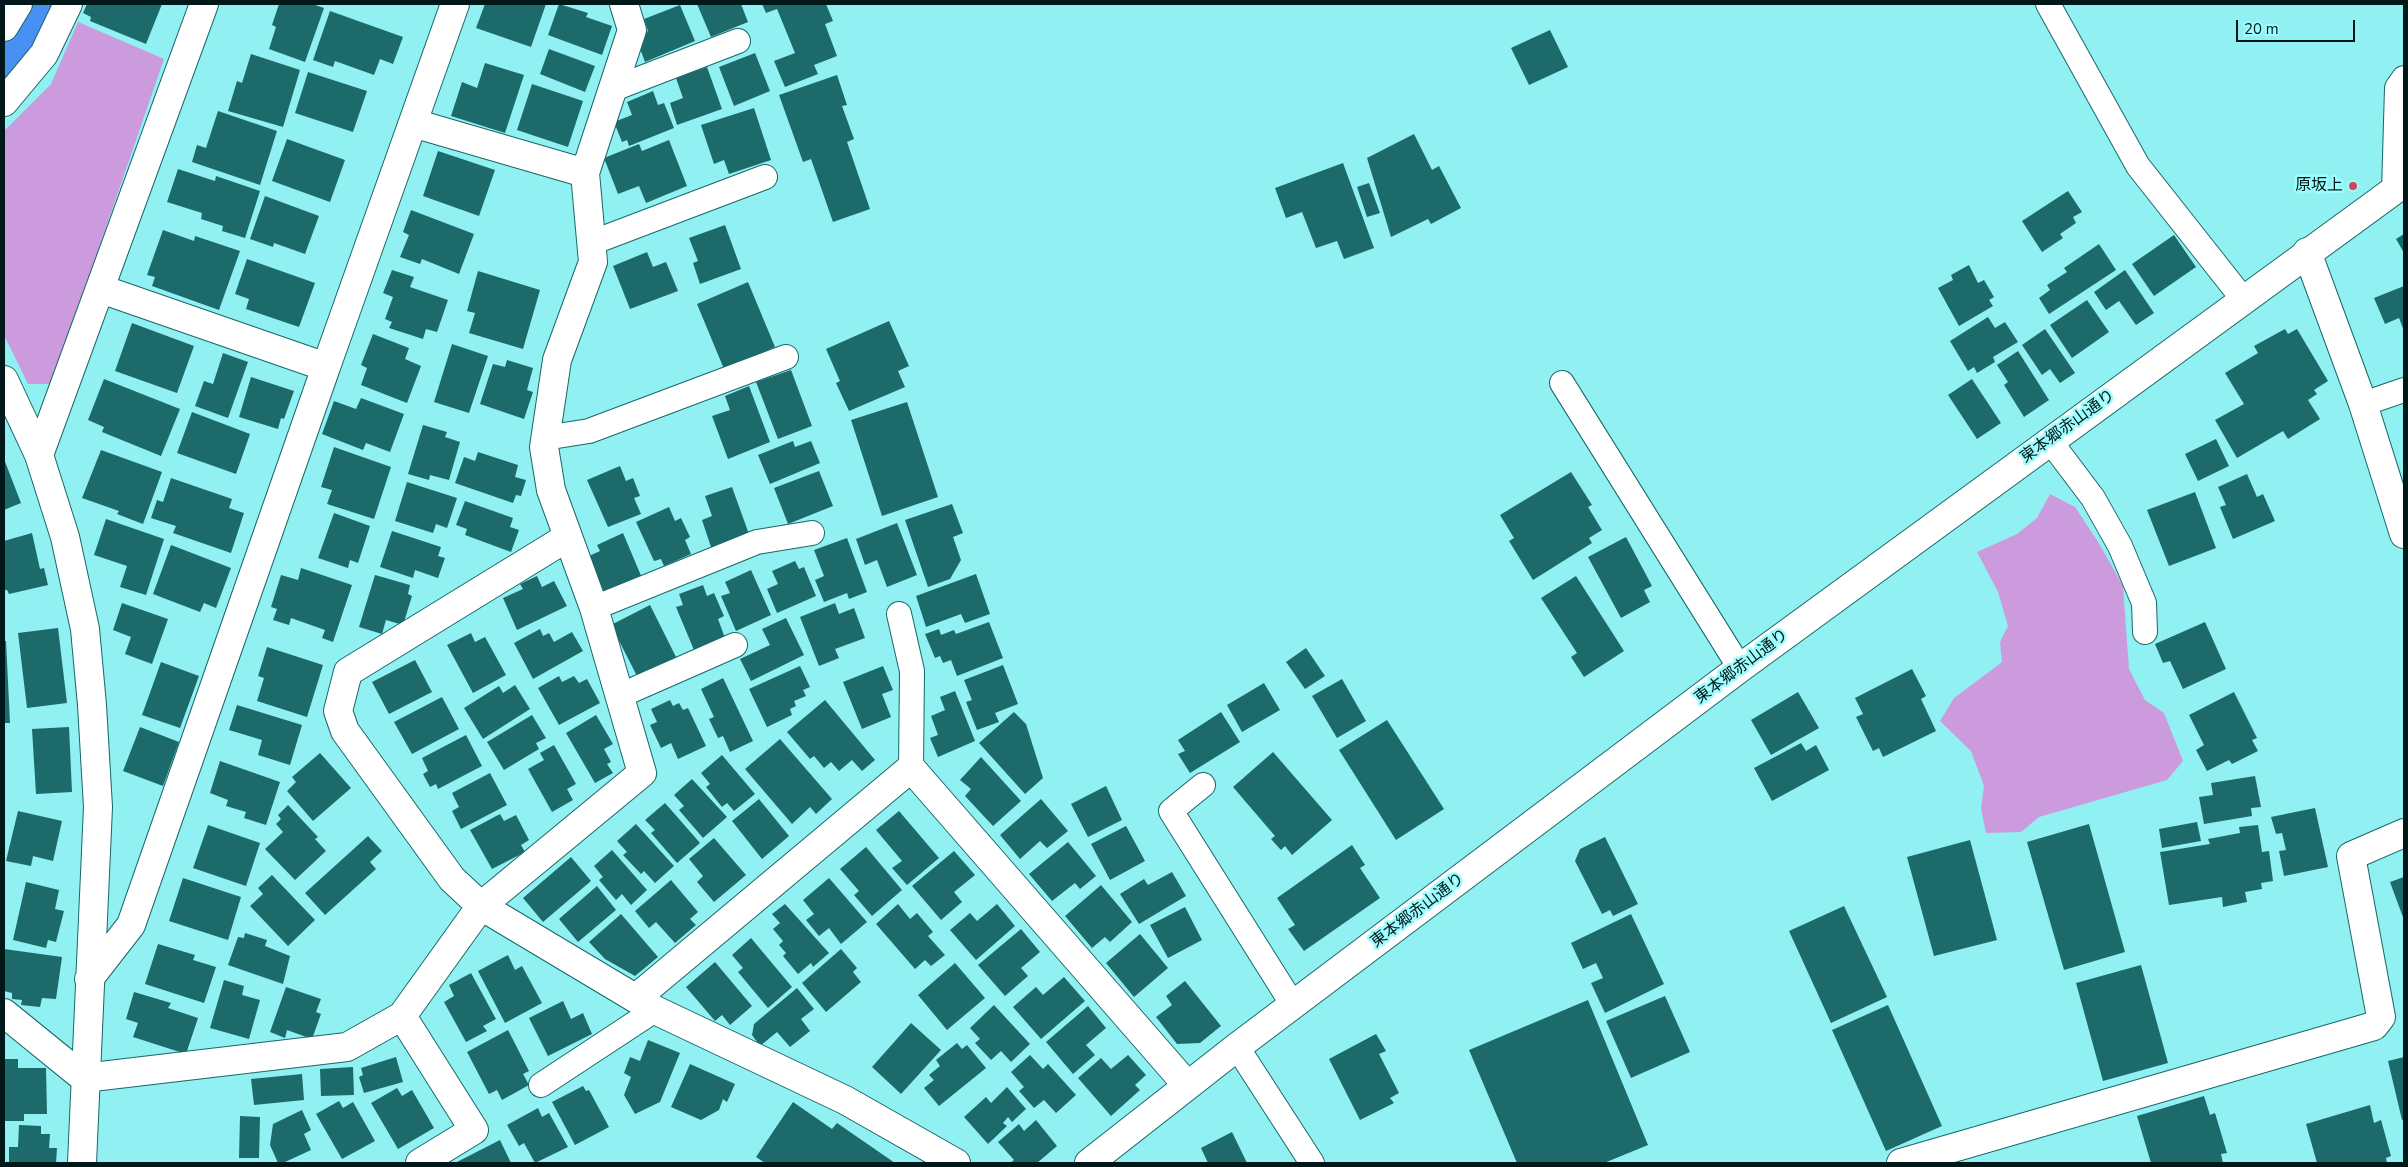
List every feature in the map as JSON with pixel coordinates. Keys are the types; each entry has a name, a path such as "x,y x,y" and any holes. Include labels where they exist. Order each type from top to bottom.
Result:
{"street":[{"path":"4,26 18,4"},
{"path":"4,102 44,54 68,4"},
{"path":"39,455 204,4"},
{"path":"89,979 131,925 455,4"},
{"path":"4,1013 84,1078 347,1047 402,1016 481,906 642,773 594,608 551,490 544,447 557,360 593,262 585,172 632,30 624,4"},
{"path":"413,123 585,172"},
{"name":"東本郷赤山通り","path":"1089,1163 1187,1085 1740,668 2307,252 2399,187"},
{"path":"2307,252 2363,404 2404,534"},
{"path":"101,288 326,367"},
{"path":"4,380 39,455 65,538 85,629 92,696 98,807 84,1078 82,1163"},
{"path":"568,537 348,672 338,711 345,731 447,872 481,906 645,1004 845,1100 956,1163"},
{"path":"645,1004 911,768 1187,1085"},
{"path":"1900,1163 2374,1026 2381,1017 2352,856 2404,833"},
{"path":"402,1016 474,1130 420,1163"}],"lane":[{"path":"2048,4 2138,166 2243,299"},
{"path":"613,89 738,41"},
{"path":"2399,187 2397,88 2404,78"},
{"path":"591,243 765,177"},
{"path":"545,438 589,432 786,357"},
{"path":"1562,383 1740,668"},
{"path":"2363,404 2404,390"},
{"path":"2050,441 2093,498 2120,546 2144,603 2145,632"},
{"path":"594,608 757,542 812,533"},
{"path":"899,614 912,671 911,768"},
{"path":"619,696 735,645"},
{"path":"1203,785 1171,811 1293,1005"},
{"path":"541,1085 645,1004"},
{"path":"1237,1047 1312,1163"}],"shaded area":[{"path":"78,22 164,59 52,384 28,384 4,335 4,131 51,84"},
{"path":"2050,494 2075,507 2100,545 2123,586 2129,669 2145,700 2164,713 2183,761 2167,780 2039,817 2021,832 1986,833 1981,808 1984,786 1971,751 1940,721 1954,698 2002,662 2000,642 2008,626 1998,592 1977,552 2017,534 2037,518"}],"building":[{"path":"87,4 162,4 146,44 90,21 91,17 83,13"},
{"path":"279,4 312,4 324,8 305,62 269,49 276,27 272,25"},
{"path":"485,4 546,4 531,47 476,28"},
{"path":"559,4 588,13 586,17 612,26 602,55 548,35"},
{"path":"697,4 741,4 748,22 711,37"},
{"path":"762,4 826,4 833,21 825,24 837,56 814,65 818,74 785,87 774,61 795,53 777,9 766,13"},
{"path":"680,5 695,41 645,62 638,43 640,35 648,31 644,19"},
{"path":"330,11 403,37 393,64 380,59 374,75 335,61 333,67 313,60"},
{"path":"1550,30 1568,67 1529,85 1511,48"},
{"path":"549,49 595,66 585,92 540,74"},
{"path":"755,53 770,91 734,106 719,67"},
{"path":"251,54 300,70 283,127 228,111 237,81 242,83"},
{"path":"485,63 524,75 505,133 451,116 462,82 477,88"},
{"path":"707,67 722,109 677,125 670,103 683,98 676,78"},
{"path":"308,72 367,91 353,132 295,113"},
{"path":"837,75 847,105 842,106 854,139 847,142 870,209 833,222 811,159 803,162 779,95"},
{"path":"532,84 583,101 568,147 517,130"},
{"path":"653,91 658,105 664,103 674,128 629,146 627,140 622,142 614,122 632,115 627,102"},
{"path":"754,108 771,160 729,174 724,160 714,164 701,125"},
{"path":"218,111 277,131 260,185 192,162 197,145 206,148"},
{"path":"1414,134 1432,170 1439,166 1461,208 1431,224 1428,219 1391,237 1367,158"},
{"path":"287,139 345,160 330,202 272,181"},
{"path":"669,140 687,186 646,203 639,186 618,194 604,158 639,144 642,151"},
{"path":"438,151 495,170 479,216 423,196"},
{"path":"1343,163 1374,248 1344,259 1337,241 1316,248 1302,212 1286,218 1275,188"},
{"path":"178,169 215,181 216,176 260,191 245,238 222,231 223,226 201,219 202,213 167,202"},
{"path":"1369,183 1380,213 1367,217 1357,187"},
{"path":"2068,191 2082,212 2073,217 2076,223 2060,234 2063,238 2042,252 2022,221"},
{"path":"265,196 319,216 305,254 274,243 273,247 250,239"},
{"path":"411,210 474,234 459,274 422,259 420,264 400,257 409,235 403,232"},
{"path":"725,225 741,269 700,284 693,263 698,261 689,238"},
{"path":"163,230 194,241 195,236 240,251 219,310 152,286 155,277 147,275"},
{"path":"2404,234 2404,253 2396,239"},
{"path":"2174,235 2196,267 2154,296 2132,264"},
{"path":"2099,244 2116,270 2049,314 2039,298 2050,290 2047,285 2067,272 2064,268"},
{"path":"647,252 653,267 666,262 678,291 630,309 613,266"},
{"path":"247,259 315,283 299,327 246,309 249,299 235,294"},
{"path":"1969,265 1978,283 1984,280 1994,297 1989,300 1993,306 1959,326 1938,288 1953,280 1951,275"},
{"path":"392,270 414,277 410,287 448,300 437,332 426,329 423,339 389,328 392,322 385,319 393,297 383,293"},
{"path":"2125,270 2154,313 2136,325 2119,301 2106,310 2094,292"},
{"path":"478,271 540,290 523,349 469,333 475,313 467,311"},
{"path":"748,282 775,347 724,369 697,304"},
{"path":"2404,286 2404,331 2399,318 2385,324 2374,298"},
{"path":"2087,300 2109,332 2072,358 2050,325"},
{"path":"1988,317 1995,328 2005,322 2018,342 1993,357 1995,362 1977,373 1974,367 1968,371 1950,341"},
{"path":"889,321 909,366 898,371 905,387 849,411 836,383 840,381 826,349"},
{"path":"132,323 194,346 177,393 115,371"},
{"path":"2045,329 2075,373 2060,383 2050,369 2042,375 2022,345"},
{"path":"2285,329 2288,334 2297,329 2328,381 2314,390 2317,394 2308,400 2320,419 2288,439 2283,431 2237,458 2215,420 2244,404 2225,373 2258,353 2254,346"},
{"path":"373,334 409,348 405,359 421,366 407,403 361,385 367,368 361,365"},
{"path":"452,344 488,356 469,413 434,402"},
{"path":"2018,351 2049,400 2024,417 2004,385 2008,382 1997,365"},
{"path":"223,353 248,362 228,418 195,406 204,381 213,384"},
{"path":"507,360 533,368 527,390 533,392 524,419 480,404 493,364 505,367"},
{"path":"791,370 812,426 778,439 756,382"},
{"path":"251,377 294,391 284,419 281,418 278,429 239,417"},
{"path":"104,379 180,409 161,456 102,432 104,427 88,420"},
{"path":"1972,379 2001,423 1977,439 1948,395"},
{"path":"749,386 770,442 728,459 712,416 730,410 725,396"},
{"path":"361,398 404,414 390,452 366,443 363,450 322,434 334,401 356,409"},
{"path":"907,402 938,497 882,516 851,420"},
{"path":"192,412 250,434 236,474 177,453"},
{"path":"423,425 447,432 445,437 460,442 449,480 430,475 429,480 408,474"},
{"path":"2216,439 2229,466 2198,481 2185,454"},
{"path":"793,441 795,447 811,441 820,463 770,484 758,455"},
{"path":"334,447 391,467 374,519 327,504 332,490 321,487"},
{"path":"101,450 162,472 143,524 117,514 119,511 82,498"},
{"path":"478,452 518,465 515,477 526,480 521,496 516,495 513,503 455,483 464,457 475,461"},
{"path":"4,459 21,503 4,510"},
{"path":"620,466 626,481 633,478 640,496 634,498 641,514 608,527 587,480"},
{"path":"819,471 833,506 788,524 774,488"},
{"path":"1571,472 1592,505 1588,507 1602,530 1589,538 1592,543 1533,580 1509,541 1514,538 1500,515"},
{"path":"2247,474 2257,497 2263,494 2275,521 2233,539 2220,507 2226,505 2218,487"},
{"path":"171,478 232,499 229,508 244,513 231,553 173,533 176,526 151,518 157,500 163,502"},
{"path":"407,482 457,498 447,528 436,524 433,533 395,521"},
{"path":"732,487 750,537 712,550 702,520 712,516 705,496"},
{"path":"2195,492 2216,548 2169,566 2147,510"},
{"path":"465,501 513,518 510,527 519,530 511,552 465,535 467,529 456,525"},
{"path":"952,504 963,533 953,537 961,560 950,579 928,587 905,520"},
{"path":"669,507 675,521 681,518 690,537 685,540 691,554 664,566 661,559 654,561 636,522"},
{"path":"334,513 370,526 358,563 350,560 348,568 318,558"},
{"path":"106,519 164,539 146,595 120,587 127,566 94,555"},
{"path":"897,523 917,575 887,587 877,560 865,565 856,539"},
{"path":"392,531 441,547 438,556 445,558 438,578 415,570 413,578 380,567"},
{"path":"32,533 40,569 44,568 48,585 9,594 7,590 4,590 4,541"},
{"path":"623,533 642,578 605,594 589,556 600,551 597,545"},
{"path":"1626,537 1652,586 1644,590 1650,602 1621,618 1588,557"},
{"path":"847,538 867,592 849,599 847,593 824,602 815,580 824,576 814,550"},
{"path":"171,545 231,568 216,608 204,603 200,612 153,594"},
{"path":"795,561 799,569 804,567 816,596 777,613 767,589 778,584 772,571"},
{"path":"301,568 352,585 333,642 322,638 325,630 291,618 289,625 273,620 277,609 271,607 281,575 298,580"},
{"path":"751,570 771,615 736,631 721,596 730,593 725,582"},
{"path":"976,574 990,614 965,623 961,614 926,627 916,596"},
{"path":"375,575 410,585 408,594 412,596 403,625 386,620 382,634 359,627"},
{"path":"537,576 542,587 554,581 567,606 517,630 503,598 523,589 520,584"},
{"path":"1576,576 1624,651 1584,677 1571,657 1577,653 1541,598"},
{"path":"703,585 707,596 714,593 724,616 718,619 725,638 694,650 676,607 683,605 679,594"},
{"path":"122,603 168,619 152,664 125,654 131,637 113,630"},
{"path":"835,603 839,614 854,608 865,638 835,649 839,658 819,666 800,617"},
{"path":"650,605 676,657 637,676 611,625"},
{"path":"786,618 804,655 751,681 740,659 770,645 762,629"},
{"path":"989,622 1003,658 957,676 951,660 943,663 940,656 935,658 925,634 939,629 941,635 954,630 956,634"},
{"path":"2205,622 2226,669 2183,689 2170,661 2163,663 2155,644"},
{"path":"58,628 67,703 27,708 18,633"},
{"path":"540,629 543,636 549,633 554,642 572,632 583,651 533,679 514,643"},
{"path":"471,633 475,642 485,637 506,675 473,693 447,645"},
{"path":"4,641 6,641 10,723 4,723"},
{"path":"267,647 323,665 307,717 257,701 264,678 258,676"},
{"path":"1306,648 1325,676 1305,689 1286,662"},
{"path":"415,660 432,692 389,714 372,682"},
{"path":"161,662 199,676 180,728 142,715"},
{"path":"1003,665 1018,704 995,713 999,722 977,730 966,702 972,700 964,680"},
{"path":"800,666 810,687 803,690 806,696 794,701 796,706 790,709 792,715 767,727 749,689"},
{"path":"883,666 893,690 882,694 891,717 862,729 843,682"},
{"path":"1912,669 1926,696 1921,699 1936,731 1883,757 1879,748 1873,751 1856,717 1863,714 1855,698"},
{"path":"559,676 562,682 574,676 579,683 587,679 600,703 559,725 538,688"},
{"path":"723,678 753,741 730,752 723,736 718,738 709,719 714,717 701,689"},
{"path":"1342,679 1366,721 1337,738 1312,696"},
{"path":"1264,683 1280,710 1242,732 1227,705"},
{"path":"515,685 530,709 483,739 464,708 499,686 503,693"},
{"path":"955,691 975,741 938,757 930,738 938,735 931,716 945,710 940,697"},
{"path":"1798,692 1819,728 1771,755 1751,720"},
{"path":"2234,692 2257,738 2252,740 2258,751 2232,764 2229,760 2207,771 2196,750 2204,745 2189,715"},
{"path":"442,697 459,729 412,754 394,722"},
{"path":"670,700 673,706 679,703 683,710 688,708 706,746 678,759 671,743 661,748 650,725 657,722 651,709"},
{"path":"825,700 875,760 862,771 852,760 839,771 831,762 824,768 814,756 810,759 787,732"},
{"path":"237,705 302,725 290,765 258,755 262,740 229,730"},
{"path":"1014,712 1026,724 1043,778 1025,794 979,743"},
{"path":"1221,712 1240,742 1190,773 1178,754 1185,751 1178,740"},
{"path":"532,715 546,738 536,743 539,749 504,770 487,742"},
{"path":"596,715 613,744 604,749 611,762 607,764 613,773 595,783 566,733"},
{"path":"1387,720 1444,809 1396,840 1339,750"},
{"path":"69,727 72,792 36,794 32,729"},
{"path":"140,727 179,742 163,786 123,771"},
{"path":"466,735 482,766 438,789 436,784 430,787 423,774 428,771 422,758"},
{"path":"780,739 832,799 816,814 810,807 792,824 745,769"},
{"path":"1801,743 1806,751 1816,745 1829,770 1772,801 1754,768"},
{"path":"554,745 576,784 567,789 573,800 552,812 528,769 544,760 540,753"},
{"path":"1273,752 1332,820 1292,855 1285,846 1281,850 1271,839 1275,836 1233,787"},
{"path":"320,753 351,788 313,821 287,791 296,782 292,777"},
{"path":"722,755 755,794 734,811 727,803 722,807 706,787 710,784 701,773"},
{"path":"981,757 1021,801 993,826 965,796 971,789 960,780"},
{"path":"220,761 280,782 266,825 244,818 246,812 226,806 228,800 210,793"},
{"path":"490,773 507,805 461,829 452,811 459,807 452,793"},
{"path":"2255,776 2261,807 2251,808 2252,816 2204,824 2199,797 2213,795 2211,783"},
{"path":"692,779 727,817 703,838 679,810 684,806 674,795"},
{"path":"1106,786 1122,820 1088,837 1071,804"},
{"path":"759,799 789,836 762,859 732,821"},
{"path":"1041,799 1068,831 1047,848 1040,841 1020,859 1000,835"},
{"path":"665,803 700,843 677,863 651,833 655,830 645,820"},
{"path":"288,805 318,837 315,839 326,851 295,880 265,849 283,832 276,824 281,819 278,815"},
{"path":"2315,808 2328,867 2284,876 2279,851 2286,850 2282,833 2276,834 2271,817"},
{"path":"18,811 62,821 53,861 33,856 31,866 6,861"},
{"path":"899,811 939,858 907,885 892,868 902,861 876,830"},
{"path":"500,814 504,821 516,815 529,840 521,845 525,852 492,869 470,830"},
{"path":"2197,822 2201,841 2162,848 2159,829"},
{"path":"636,824 674,866 655,883 644,871 641,874 623,855 627,852 617,841"},
{"path":"2089,824 2125,952 2064,970 2027,842"},
{"path":"208,825 260,843 246,886 193,868"},
{"path":"2258,825 2262,852 2269,851 2273,881 2261,883 2262,889 2245,892 2247,902 2223,907 2222,897 2169,905 2160,852 2210,844 2208,839 2240,833 2239,827"},
{"path":"1126,826 1145,861 1110,880 1091,844"},
{"path":"368,836 382,851 370,862 376,869 325,915 305,893"},
{"path":"1605,837 1638,904 1613,916 1610,910 1602,914 1575,861 1580,849"},
{"path":"714,838 746,875 714,902 697,882 703,876 689,859"},
{"path":"1970,840 1997,940 1934,956 1907,857"},
{"path":"1068,842 1096,876 1080,889 1075,883 1052,901 1029,874"},
{"path":"1352,845 1365,865 1360,868 1380,898 1304,951 1288,929 1295,925 1277,898"},
{"path":"866,847 902,890 872,916 854,895 859,891 840,869"},
{"path":"612,850 647,890 631,905 622,894 616,900 599,880 603,877 594,866"},
{"path":"954,851 975,875 954,892 962,902 941,920 912,886"},
{"path":"571,857 591,881 543,922 523,898"},
{"path":"1172,872 1186,896 1139,924 1120,894 1144,879 1148,885"},
{"path":"272,875 315,920 288,946 250,906 263,894 258,888"},
{"path":"2404,877 2404,920 2390,882"},
{"path":"183,878 241,897 228,940 169,921"},
{"path":"829,878 867,922 841,944 829,928 819,936 806,920 814,914 803,900"},
{"path":"671,880 698,912 690,919 696,925 675,943 656,922 649,928 635,911"},
{"path":"26,882 59,890 55,909 64,911 56,942 48,940 46,948 13,940"},
{"path":"1101,885 1132,922 1110,942 1105,937 1092,948 1065,916"},
{"path":"597,886 616,910 578,942 559,919"},
{"path":"785,904 829,953 813,967 811,963 798,974 783,956 786,953 779,945 783,941 773,929 780,923 772,914"},
{"path":"898,904 910,919 917,913 933,932 928,936 945,955 931,966 925,960 915,969 876,924"},
{"path":"997,904 1015,926 976,960 950,930 970,913 977,921"},
{"path":"1844,906 1887,997 1831,1023 1789,931"},
{"path":"1185,907 1202,940 1168,958 1150,925"},
{"path":"621,914 658,957 635,976 605,959 589,942"},
{"path":"1631,914 1664,984 1605,1013 1591,983 1603,978 1596,963 1583,969 1571,943"},
{"path":"1021,929 1040,952 1021,968 1028,976 1005,996 978,965"},
{"path":"245,933 267,940 265,946 290,956 283,984 228,965 238,937 244,938"},
{"path":"1140,934 1168,968 1134,997 1106,963"},
{"path":"751,938 792,987 768,1008 738,972 743,968 732,955"},
{"path":"158,944 195,955 193,960 216,967 204,1003 145,984"},
{"path":"4,949 62,957 56,999 42,998 40,1007 21,1005 22,1000 12,999 12,993 4,991"},
{"path":"841,949 857,968 853,972 861,982 826,1012 802,983"},
{"path":"508,955 515,970 522,966 542,1003 505,1023 478,971"},
{"path":"715,962 752,1006 730,1025 722,1015 715,1021 686,987"},
{"path":"955,963 985,998 947,1030 918,995"},
{"path":"2141,965 2168,1063 2103,1081 2076,983"},
{"path":"471,973 496,1019 483,1026 487,1031 466,1042 444,1002 454,996 449,985"},
{"path":"1064,977 1085,1001 1041,1039 1013,1007 1036,987 1043,995"},
{"path":"224,980 244,986 242,995 260,1000 249,1039 210,1028"},
{"path":"1185,981 1221,1026 1200,1043 1177,1044 1156,1017 1172,1005 1166,996"},
{"path":"286,987 321,999 316,1012 321,1014 312,1039 287,1030 285,1038 270,1032"},
{"path":"797,988 814,1009 801,1019 810,1031 790,1047 777,1032 760,1046 752,1035 754,1024"},
{"path":"134,992 171,1003 168,1008 198,1018 186,1054 133,1037 138,1023 126,1019"},
{"path":"1665,996 1690,1052 1631,1078 1606,1021"},
{"path":"1588,1000 1648,1145 1604,1163 1517,1163 1469,1050"},
{"path":"563,1001 571,1019 583,1013 592,1034 548,1056 529,1018"},
{"path":"994,1005 1030,1044 1011,1062 1001,1051 991,1060 975,1043 980,1039 970,1028"},
{"path":"1888,1005 1942,1126 1886,1151 1832,1030"},
{"path":"1088,1006 1106,1028 1086,1045 1095,1055 1073,1074 1046,1042"},
{"path":"911,1023 941,1050 901,1094 872,1067"},
{"path":"508,1030 529,1071 523,1074 529,1085 502,1100 497,1090 489,1094 467,1052"},
{"path":"1376,1034 1386,1051 1379,1054 1399,1093 1390,1098 1394,1103 1360,1120 1329,1059"},
{"path":"648,1040 680,1053 660,1102 635,1114 624,1095 631,1077 624,1073 630,1057 640,1061"},
{"path":"957,1043 962,1049 967,1045 986,1068 939,1106 924,1088 934,1080 929,1075 940,1066 936,1060"},
{"path":"1030,1055 1043,1069 1048,1064 1076,1095 1056,1113 1044,1100 1034,1108 1019,1091 1024,1087 1011,1072"},
{"path":"1128,1055 1146,1075 1135,1085 1140,1090 1111,1116 1078,1078 1101,1058 1111,1069"},
{"path":"396,1057 403,1082 364,1093 359,1077 363,1075 361,1068"},
{"path":"2404,1057 2404,1119 2402,1120 2388,1061"},
{"path":"4,1059 18,1059 18,1068 46,1068 47,1114 24,1114 24,1121 4,1121"},
{"path":"690,1064 735,1084 727,1102 723,1099 719,1110 701,1120 671,1107"},
{"path":"353,1067 354,1095 321,1096 320,1069"},
{"path":"302,1074 304,1100 254,1105 251,1079"},
{"path":"583,1086 586,1091 589,1090 609,1127 575,1145 552,1102"},
{"path":"1007,1087 1026,1109 1012,1122 1008,1117 1003,1123 1007,1126 988,1144 964,1117 986,1097 991,1103"},
{"path":"397,1088 402,1096 412,1090 434,1128 398,1149 371,1103"},
{"path":"2204,1096 2210,1115 2215,1113 2227,1153 2221,1154 2223,1163 2151,1163 2137,1116"},
{"path":"339,1101 343,1108 353,1102 375,1141 342,1159 316,1114"},
{"path":"793,1102 832,1129 837,1123 895,1163 765,1163 756,1157"},
{"path":"2370,1105 2374,1123 2381,1120 2391,1156 2386,1158 2387,1163 2317,1163 2306,1124"},
{"path":"538,1108 542,1117 549,1113 568,1147 535,1163 524,1143 519,1146 507,1125"},
{"path":"302,1110 311,1130 304,1134 311,1150 283,1163 278,1163 270,1145 273,1124"},
{"path":"240,1116 260,1117 259,1158 239,1158"},
{"path":"1036,1120 1057,1146 1037,1163 1010,1163 1014,1160 998,1142 1019,1124 1024,1131"},
{"path":"19,1125 41,1126 41,1134 50,1134 49,1148 57,1148 56,1163 9,1163 9,1147 18,1147"},
{"path":"1232,1132 1247,1163 1208,1163 1201,1148"},
{"path":"500,1140 511,1163 455,1163"}],"waterway":[{"path":"4,66 35,24 44,4"}],"place":[{"name":"原坂上","path":"2353,186"}]}
